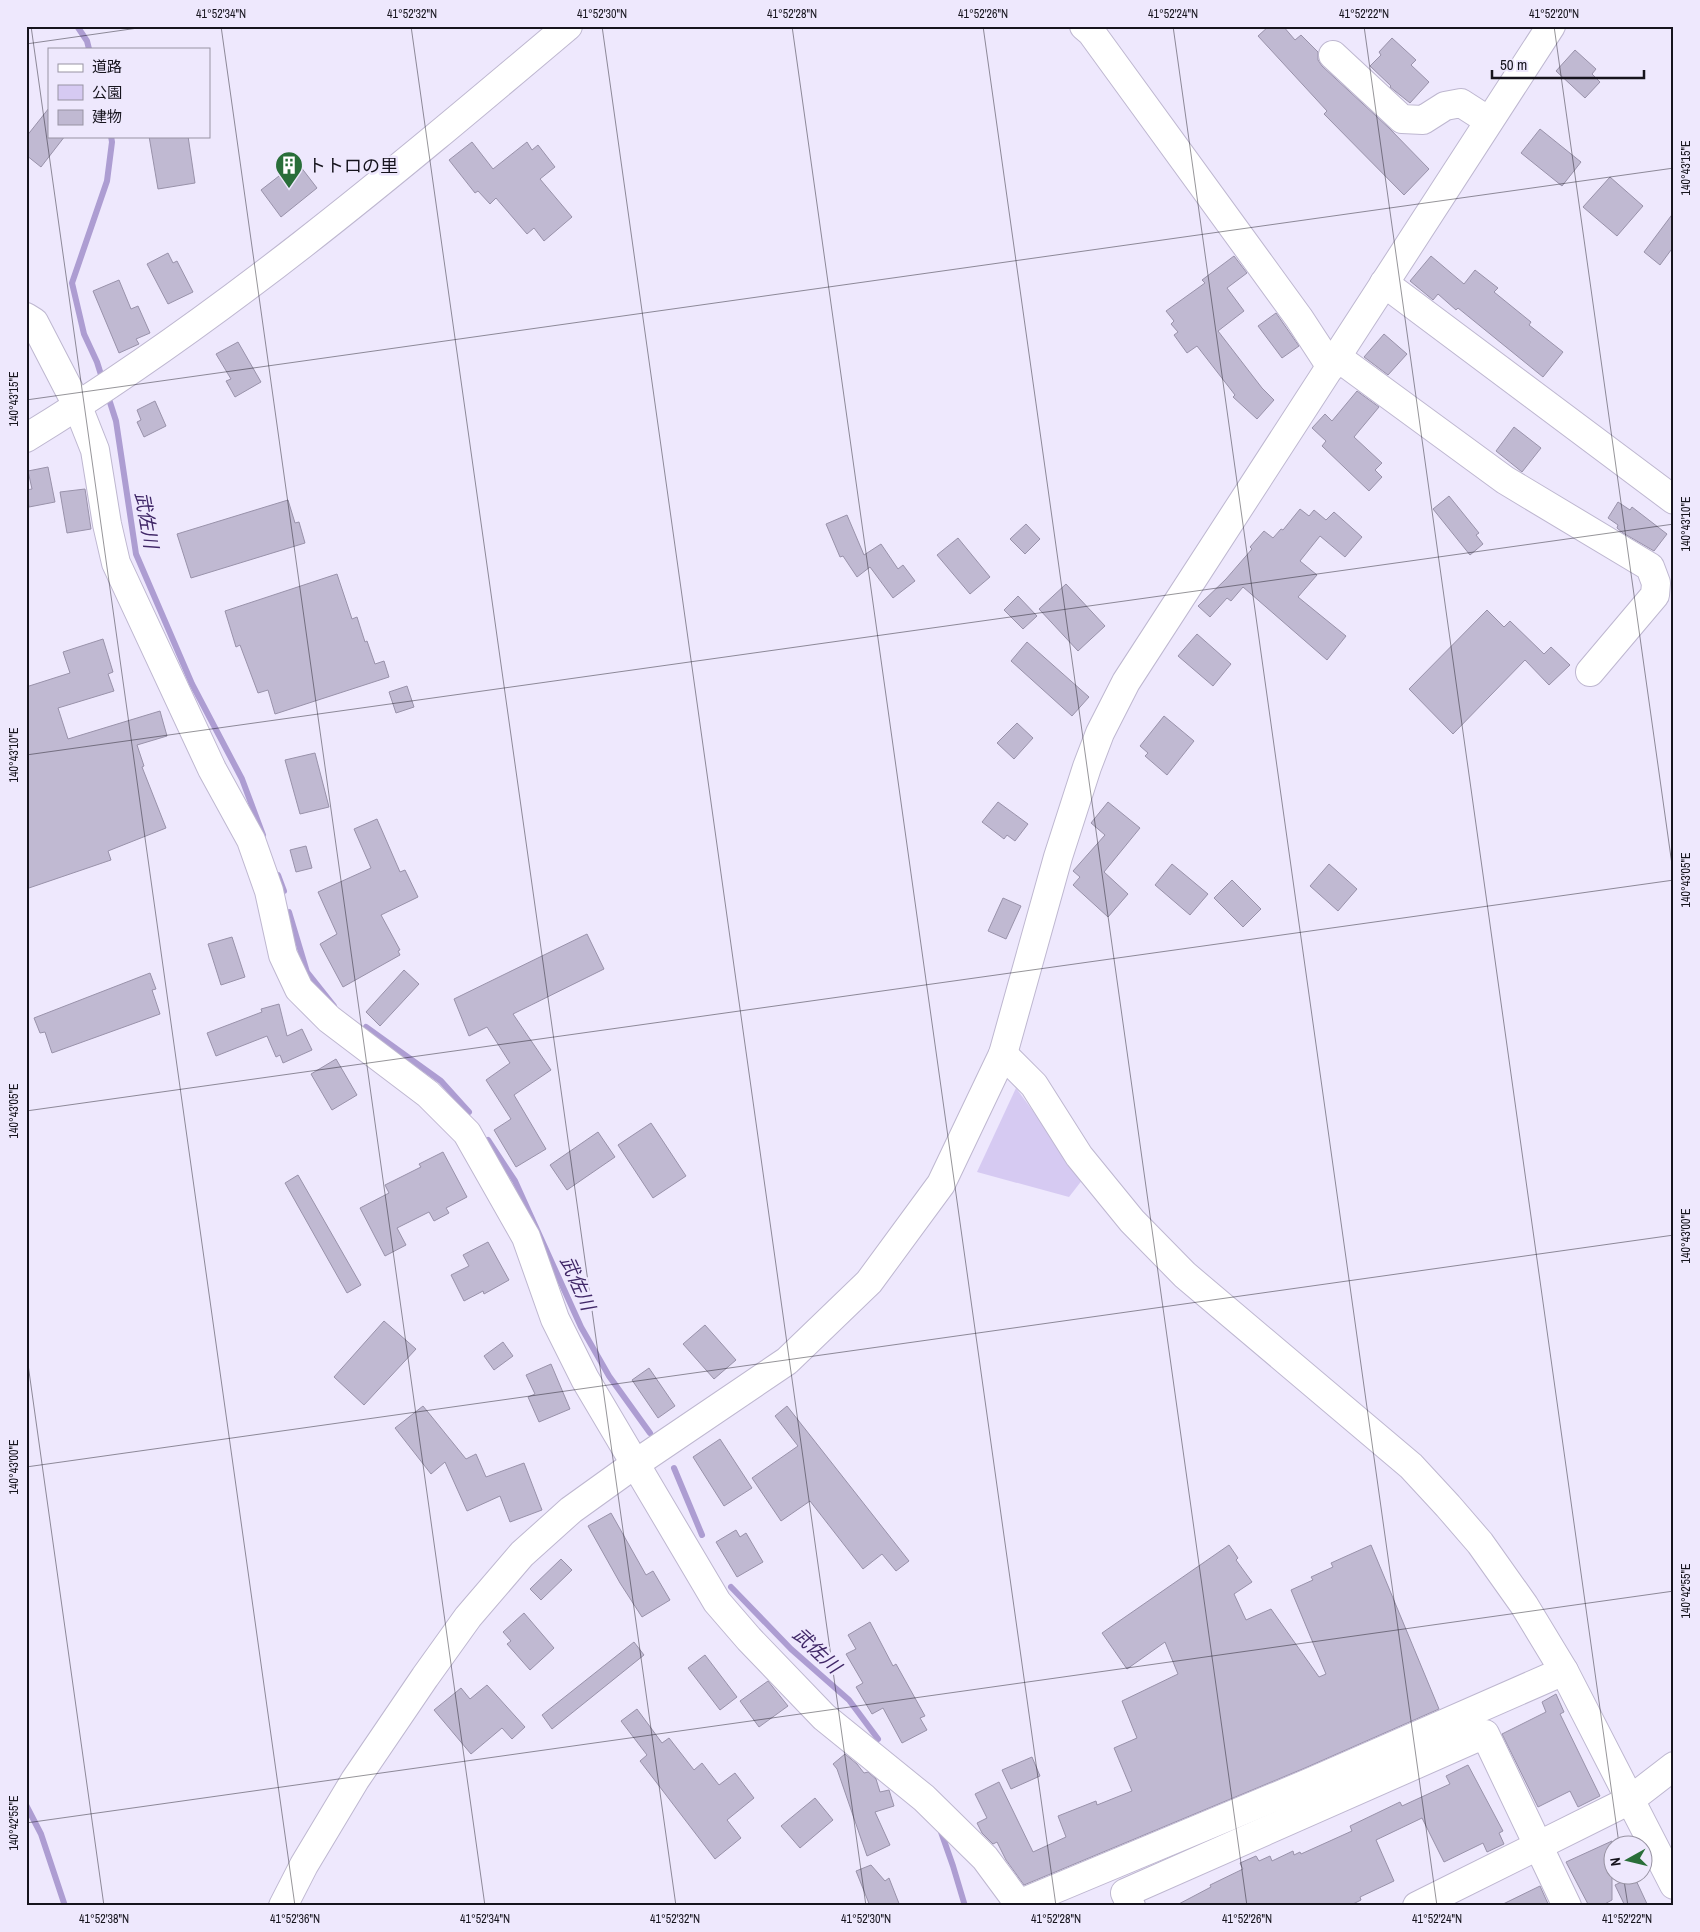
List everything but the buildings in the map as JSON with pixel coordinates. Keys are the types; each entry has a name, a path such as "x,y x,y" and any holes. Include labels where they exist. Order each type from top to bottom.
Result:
{"street":[{"path":"26,438 118,380 212,314 365,194 568,26"},
{"path":"1084,26 1091,32 1299,318 1334,362 1505,480 1650,567 1656,583 1654,595 1590,672"},
{"path":"283,1906 304,1865 355,1780 468,1617 522,1554 572,1510 635,1464 787,1361 869,1282 941,1184 1003,1054 1058,857 1087,767 1100,733 1126,682 1551,26"},
{"path":"1333,55 1402,119 1423,120 1445,106 1461,103 1489,121"},
{"path":"1384,283 1674,500"},
{"path":"26,317 34,322 84,402 116,563 212,769 251,840 269,891 283,955 299,989 329,1019 428,1094 467,1133 526,1237 554,1319 585,1379 717,1602 749,1639 824,1717 924,1798 985,1858 1019,1904 1311,1782 1564,1671"},
{"path":"1003,1054 1034,1084 1079,1156 1132,1221 1185,1275 1410,1466 1480,1543 1524,1605 1564,1671 1674,1885"},
{"path":"1131,1906 1125,1893 1485,1734 1567,1906"},
{"path":"1417,1906 1456,1897 1538,1846 1630,1800 1674,1766"}],"green space":[{"path":"1016,1088 1083,1179 1069,1197 977,1172"}],"waterway":[{"name":"武佐川","path":"77,26 87,41 89,48"},
{"name":"武佐川","path":"103,381 97,362 84,334 72,283 107,181 111,138"},
{"name":"武佐川","path":"107,393 116,421 136,554 192,684 242,779 263,835"},
{"name":"武佐川","path":"278,875 284,891"},
{"name":"武佐川","path":"289,912 307,972 334,1006"},
{"name":"武佐川","path":"366,1027 441,1081 469,1112"},
{"name":"武佐川","path":"488,1140 515,1181 581,1327 609,1376 650,1433"},
{"name":"武佐川","path":"674,1468 702,1535"},
{"name":"武佐川","path":"731,1587 791,1649 849,1700 878,1739"},
{"path":"26,1805 41,1834 65,1906"},
{"name":"武佐川","path":"941,1832 965,1906"}],"place":[{"name":"トトロの里","path":"289,189"}]}
